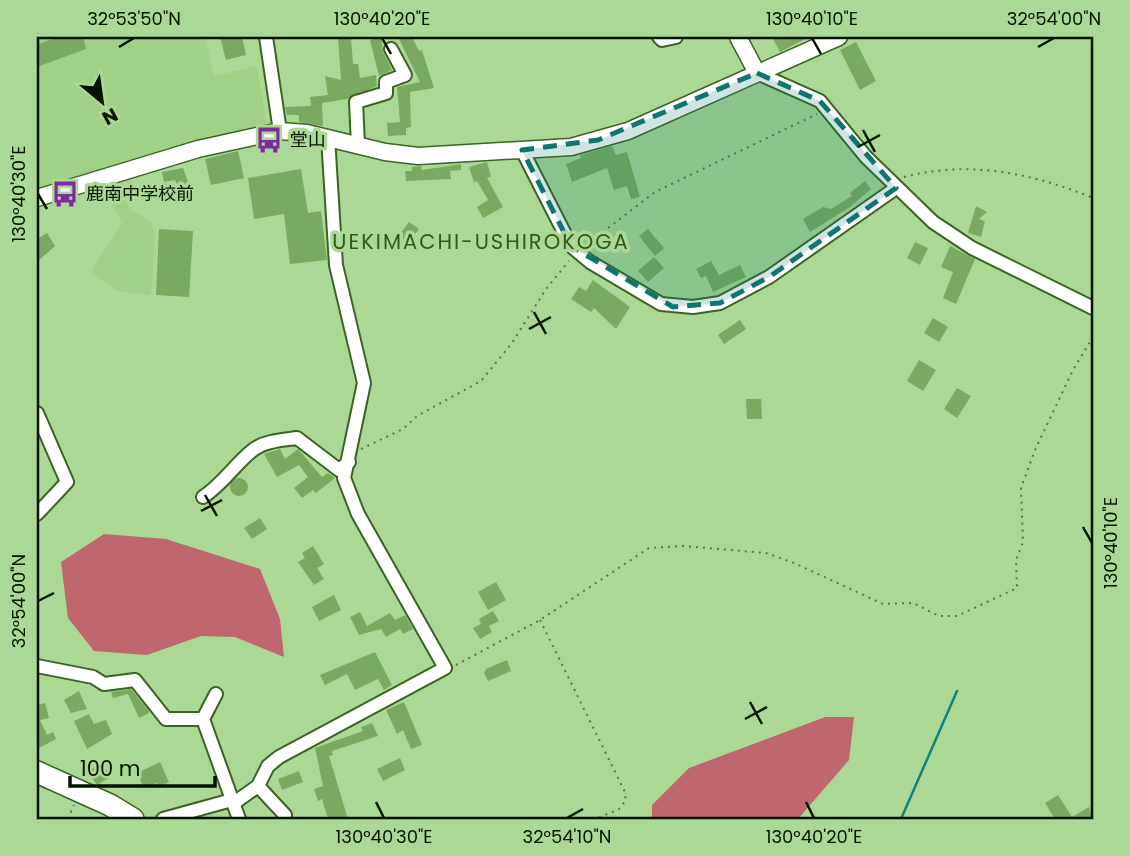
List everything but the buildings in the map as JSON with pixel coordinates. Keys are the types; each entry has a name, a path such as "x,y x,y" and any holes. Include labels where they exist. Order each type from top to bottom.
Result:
{"highway":[{"path":"37,770 133,819"}],"street":[{"path":"266,37 280,131"},
{"path":"659,37 662,40 676,37"},
{"path":"738,37 757,73 820,101 892,184 933,222 972,248 1093,308"},
{"path":"37,198 198,149 280,131 328,137 418,156 571,147 628,131 839,37"},
{"path":"358,145 356,102 386,93 386,82 405,75 391,49"},
{"path":"163,819 233,801 258,786 268,766 279,757 445,668 349,496 344,478 364,383 336,265 328,137"},
{"path":"522,150 571,246 590,262 661,304 694,307 720,303 769,277 892,184"},
{"path":"37,413 67,482 37,514"},
{"path":"202,496 229,477 252,450 263,444 297,439 339,470 349,458"},
{"path":"37,666 81,674 104,684 135,680 166,719 203,719"},
{"path":"216,694 203,719 239,819"},
{"path":"258,786 285,815"}],"path":[{"path":"349,458 403,429 417,416 478,384 494,368 546,289 578,251 655,192 827,109"},
{"path":"892,184 937,168 993,170 1024,176 1093,198"},
{"path":"445,668 448,670 540,620 642,551 664,546 766,553 883,604 913,603 939,616 957,616 986,605 1017,588 1016,560 1023,542 1021,488 1035,450 1093,337"},
{"path":"540,620 624,790 626,800 619,809 596,819"}],"highlighted area":[{"path":"757,73 820,101 896,188 769,277 720,303 673,307 571,246 522,150 598,140"}],"shaded area":[{"path":"37,37 205,37 214,76 257,66 267,127 157,153 37,193"},
{"path":"115,182 130,210 150,220 155,233 151,295 116,291 91,271 122,224 103,184"},
{"path":"104,534 166,539 260,569 280,619 284,657 235,637 201,636 147,655 94,651 68,618 61,562"},
{"path":"825,717 854,717 849,760 798,819 652,819 652,805 689,768"}],"waterway":[{"path":"901,819 957,691"}],"place":[{"name":"堂山","path":"269,140"},
{"name":"鹿南中学校前","path":"65,194"}],"district":[{"name":"UEKIMACHI-USHIROKOGA","path":"481,242"}]}
